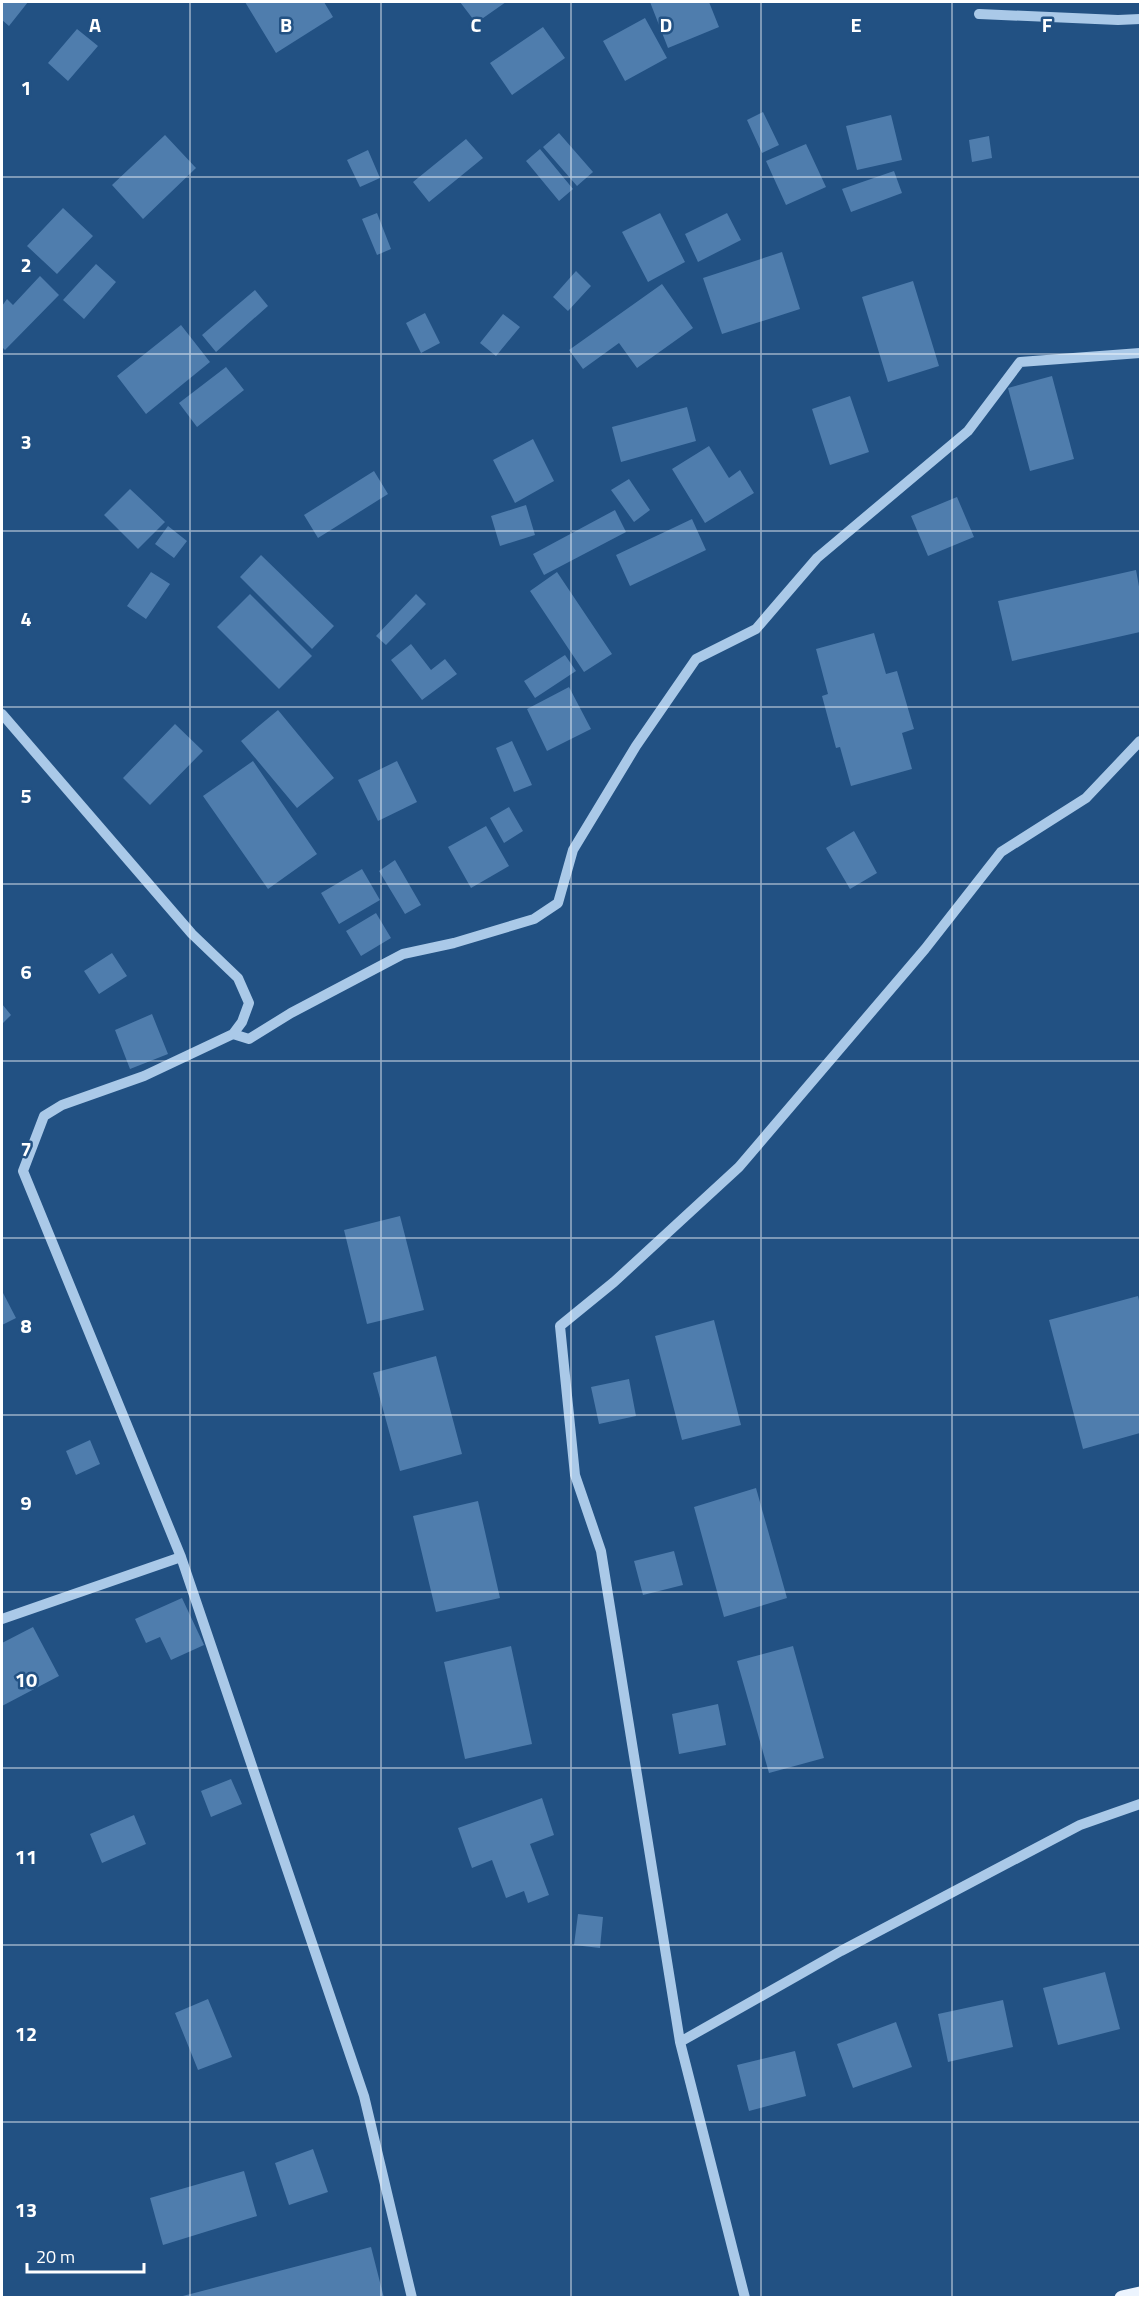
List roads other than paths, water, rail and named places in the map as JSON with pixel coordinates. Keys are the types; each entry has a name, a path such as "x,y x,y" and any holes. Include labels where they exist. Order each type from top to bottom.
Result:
{"main road":[{"path":"1122,2298 1140,2294"}],"street":[{"path":"979,14 1108,20 1140,19"},
{"path":"233,1034 249,1038 291,1013 403,954 454,943 534,919 558,903 573,850 636,746 696,659 756,629 817,558 968,431 1020,362 1140,353"},
{"path":"2,714 192,934 238,978 249,1003 242,1022 233,1034 144,1076 62,1105 44,1116 23,1171 181,1557 364,2096 412,2298"},
{"path":"745,2298 680,2043 601,1551 575,1475 560,1326 614,1282 739,1167 918,957 1001,852 1086,798 1140,741"},
{"path":"2,1619 181,1557"},
{"path":"680,2043 841,1951 1080,1825 1140,1804"}]}
